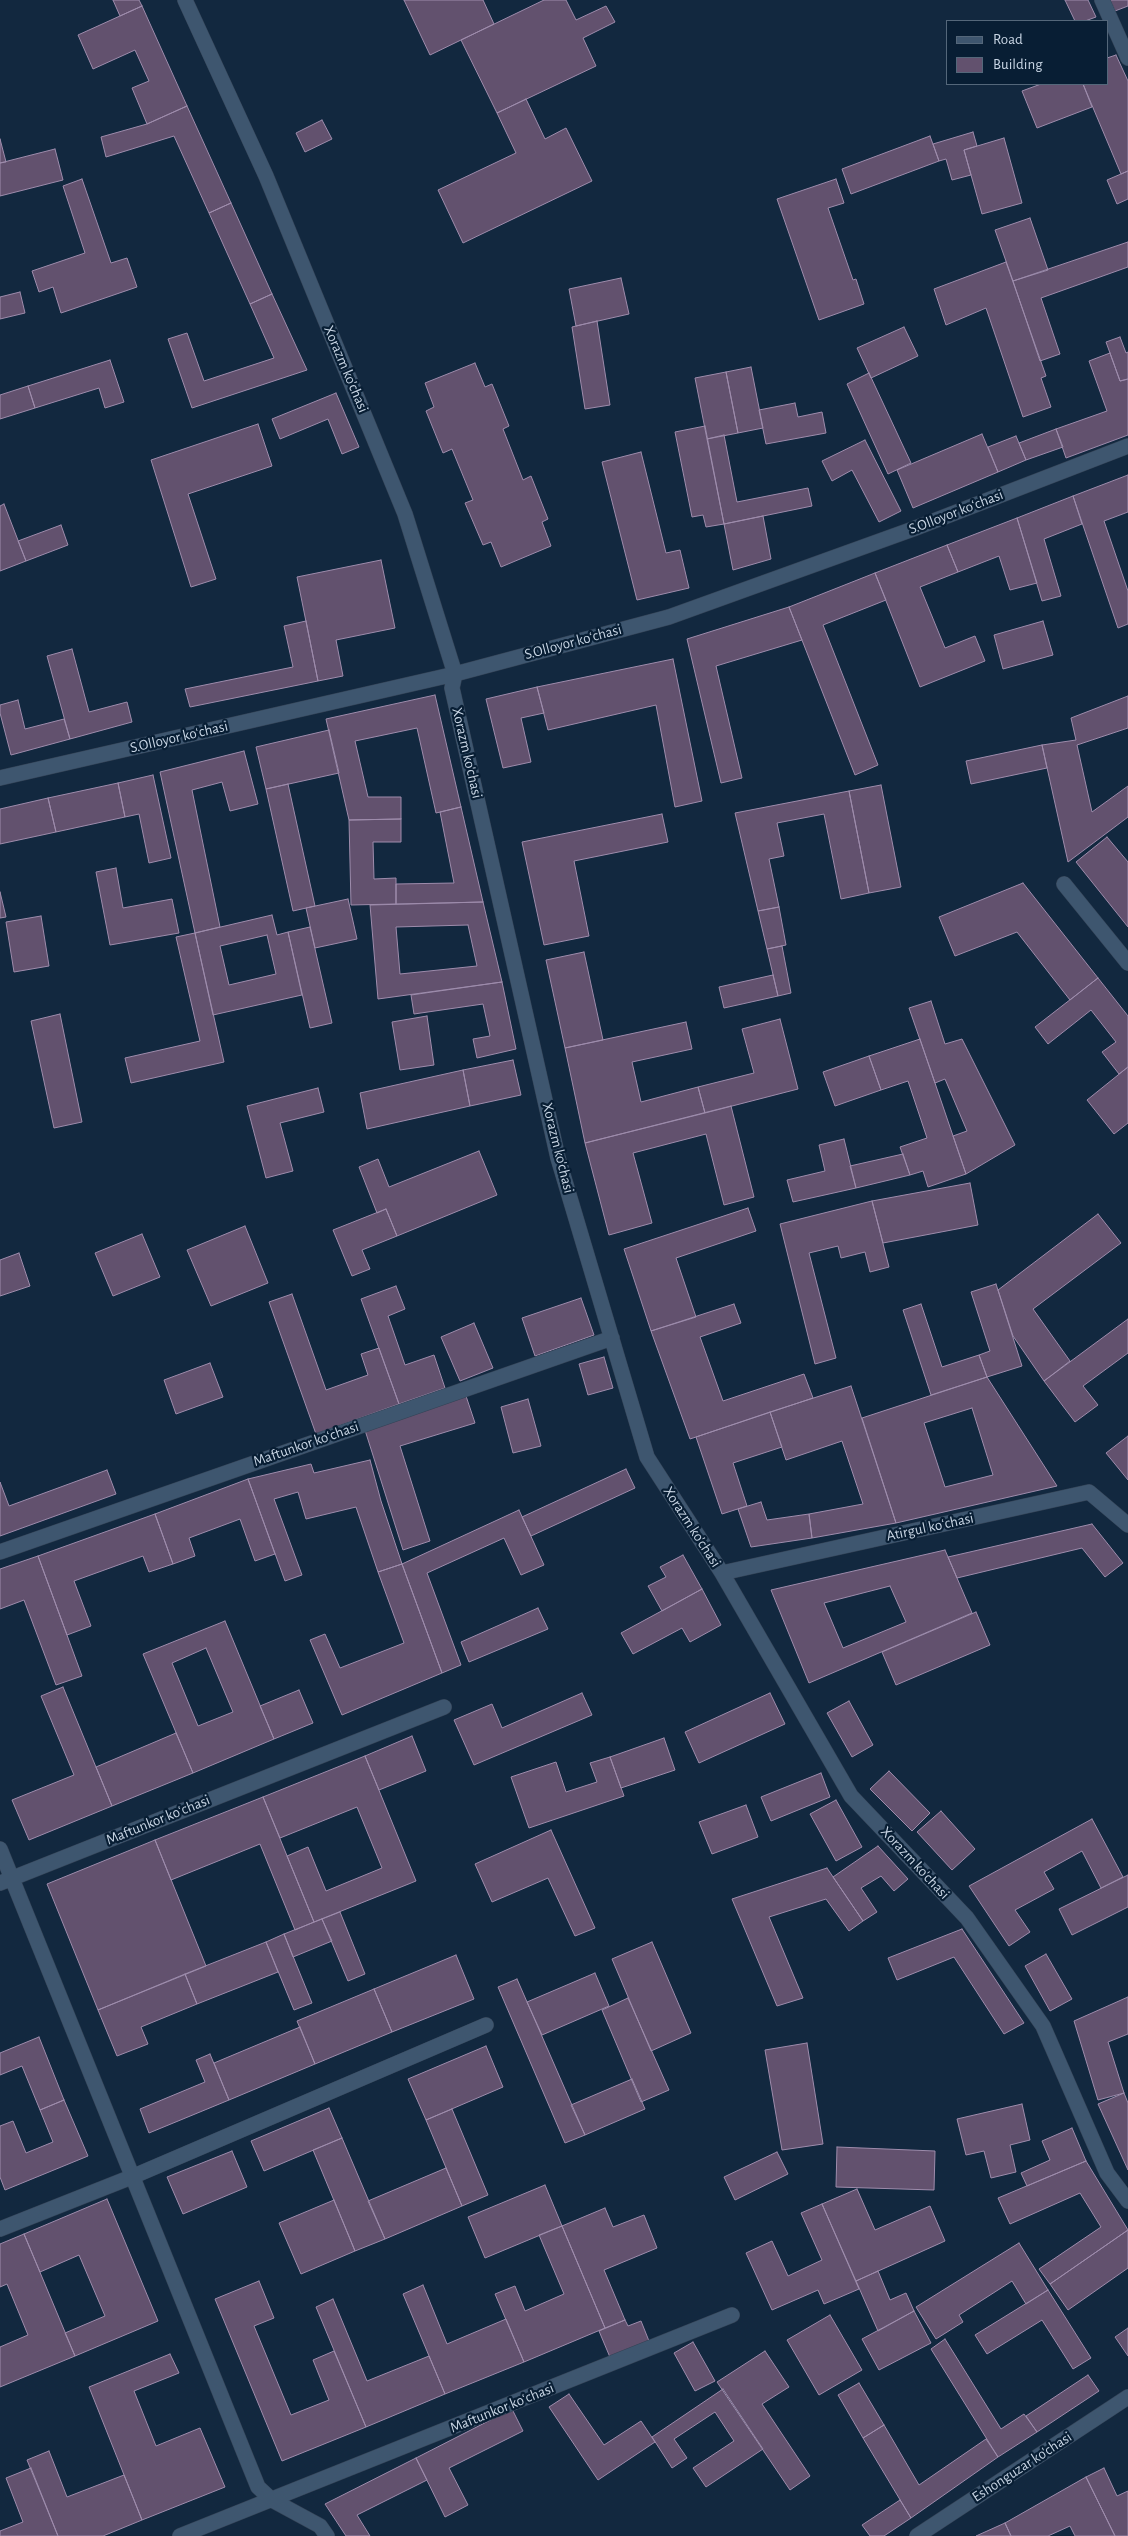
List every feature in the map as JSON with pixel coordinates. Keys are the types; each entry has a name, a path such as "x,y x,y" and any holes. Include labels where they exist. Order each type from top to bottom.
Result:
{"street":[{"name":"Xorazm ko'chasi","path":"185,0 266,176 402,505 455,674 452,688 558,1158 647,1457 722,1573 852,1796 967,1918 1042,2026 1107,2172 1128,2201"},
{"path":"1102,0 1128,58"},
{"name":"S.Olloyor koʻchasi","path":"0,778 455,674 669,617 913,529 1128,446"},
{"path":"1064,884 1128,963"},
{"name":"Maftunkor koʻchasi","path":"0,1552 612,1338"},
{"name":"Atirgul koʻchasi","path":"722,1573 1089,1492 1128,1525"},
{"name":"Maftunkor koʻchasi","path":"6,1880 444,1707"},
{"path":"0,1849 6,1880 134,2176 258,2487 272,2500 320,2526 327,2536"},
{"path":"0,2229 134,2176 486,2024"},
{"name":"Maftunkor koʻchasi","path":"180,2536 732,2315"},
{"name":"Eshonguzar ko'chasi","path":"917,2536 1128,2397"}],"building":[{"path":"113,0 139,0 142,6 120,16"},
{"path":"404,0 483,0 494,24 430,55"},
{"path":"544,0 566,0 576,20 606,6 615,22 583,38 596,66 497,113 461,40"},
{"path":"1065,0 1088,0 1096,17 1088,20 1075,20"},
{"path":"1110,0 1128,0 1128,6 1115,11"},
{"path":"142,6 187,106 147,124 132,88 149,81 135,50 93,69 78,35"},
{"path":"1116,55 1128,81 1128,171 1121,174 1083,85 1108,85 1108,58"},
{"path":"1038,85 1083,85 1092,107 1037,128 1022,91"},
{"path":"526,99 545,139 566,128 592,181 463,243 438,190 516,153 497,113"},
{"path":"187,106 231,203 209,213 174,136 106,157 101,137 147,124"},
{"path":"322,120 332,139 305,152 296,133"},
{"path":"973,132 977,146 964,150 971,175 952,180 946,159 939,161 933,144"},
{"path":"930,136 939,161 851,194 842,169"},
{"path":"1004,138 1022,203 982,214 964,150"},
{"path":"0,139 6,162 0,163"},
{"path":"55,149 63,180 0,196 0,163"},
{"path":"1128,171 1128,199 1117,204 1107,180"},
{"path":"82,179 111,263 127,258 137,287 61,313 53,287 39,292 32,271 85,253 63,186"},
{"path":"836,179 844,203 828,208 853,280 856,279 864,304 819,320 777,199"},
{"path":"231,203 272,294 250,304 209,213"},
{"path":"1030,218 1048,270 1013,281 995,230"},
{"path":"1128,242 1128,267 1041,298 1060,354 1040,361 1013,281"},
{"path":"1006,262 1046,376 1041,378 1051,407 1023,417 986,308 946,325 934,289"},
{"path":"621,278 629,314 576,326 569,289"},
{"path":"20,292 25,313 0,319 0,297"},
{"path":"272,294 307,370 192,408 168,339 187,333 204,381 274,358 250,304"},
{"path":"597,321 610,405 585,409 572,327"},
{"path":"904,327 918,356 871,378 857,348"},
{"path":"1120,337 1126,353 1128,352 1128,379 1120,381 1106,342"},
{"path":"1110,353 1120,381 1128,379 1128,435 1066,458 1056,429 1107,411 1089,361"},
{"path":"110,360 124,402 105,408 99,388 35,408 28,386"},
{"path":"475,363 485,387 492,384 509,426 503,429 523,480 531,476 548,519 542,522 551,546 501,567 491,542 483,545 465,503 473,500 452,449 443,453 426,411 434,407 425,383"},
{"path":"751,367 763,428 738,433 726,372"},
{"path":"726,372 738,433 707,439 695,378"},
{"path":"869,373 911,463 888,474 847,384"},
{"path":"28,386 35,408 0,419 0,395"},
{"path":"336,393 359,447 342,454 328,419 280,439 272,419"},
{"path":"795,403 798,417 822,412 826,433 766,444 759,410"},
{"path":"258,424 272,466 188,494 216,579 191,587 151,460"},
{"path":"705,426 724,524 706,527 703,515 692,517 675,432"},
{"path":"1056,429 1063,447 1026,460 1019,443"},
{"path":"982,434 998,472 913,508 897,470"},
{"path":"724,435 737,502 808,488 812,506 724,524 707,439"},
{"path":"1016,436 1026,460 998,472 988,447"},
{"path":"865,440 901,511 879,522 852,470 832,481 822,461"},
{"path":"641,452 666,553 680,550 689,588 637,600 602,462"},
{"path":"1128,475 1128,512 1104,521 1128,591 1128,624 1118,628 1073,496"},
{"path":"1073,496 1082,524 1044,539 1061,596 1042,601 1017,518"},
{"path":"4,504 26,561 0,571 0,506"},
{"path":"763,516 771,559 733,570 724,524"},
{"path":"1017,518 1037,583 1010,590 999,556 958,572 947,545"},
{"path":"61,525 68,545 26,561 18,541"},
{"path":"947,545 958,572 920,587 945,648 975,636 985,661 920,687 875,573"},
{"path":"381,560 395,628 336,640 343,676 318,681 297,577"},
{"path":"875,573 886,600 823,625 878,765 855,775 789,607"},
{"path":"789,607 802,640 716,666 742,778 721,783 687,639"},
{"path":"306,621 318,681 190,707 185,689 293,667 284,626"},
{"path":"1043,621 1053,655 1003,669 994,635"},
{"path":"72,649 89,712 127,702 132,722 70,739 47,656"},
{"path":"673,659 702,801 675,807 656,705 548,730 537,687"},
{"path":"537,687 544,713 521,718 531,762 503,768 486,699"},
{"path":"435,695 461,807 436,813 417,728 355,741 368,797 401,797 401,819 349,820 326,719"},
{"path":"1128,696 1128,728 1077,745 1092,812 1128,786 1128,817 1068,862 1042,745 1076,740 1071,718"},
{"path":"18,700 25,729 64,719 70,739 11,755 0,713 0,705"},
{"path":"329,730 339,773 266,789 256,747"},
{"path":"1042,745 1047,768 971,784 966,761"},
{"path":"244,751 258,804 230,811 222,782 192,790 220,927 195,933 160,772"},
{"path":"153,775 171,858 149,863 139,814 125,817 118,783"},
{"path":"118,783 125,817 56,832 48,798"},
{"path":"288,784 315,906 293,911 266,789"},
{"path":"881,785 901,887 869,893 849,791"},
{"path":"849,791 869,893 841,899 824,814 777,823 784,856 769,859 779,907 758,911 735,813"},
{"path":"48,798 56,832 0,844 0,809"},
{"path":"461,807 483,902 396,904 396,884 454,883 440,812"},
{"path":"662,814 668,842 574,861 589,936 544,945 522,842"},
{"path":"401,819 401,842 373,842 374,879 396,878 396,904 351,905 349,820"},
{"path":"1107,837 1128,862 1128,927 1076,862"},
{"path":"116,868 123,908 172,899 179,933 110,945 96,872"},
{"path":"1023,883 1098,978 1070,1000 1017,932 955,956 939,917"},
{"path":"0,892 6,917 0,918"},
{"path":"348,899 357,939 315,948 306,908"},
{"path":"483,902 502,982 378,999 370,905","holes":["468,925 477,966 400,974 396,927"]},
{"path":"779,907 786,945 767,949 758,911"},
{"path":"272,915 277,935 288,932 302,995 213,1015 195,933","holes":["267,935 276,974 229,985 220,946"]},
{"path":"41,916 49,966 14,972 6,922"},
{"path":"310,927 332,1023 310,1028 288,932"},
{"path":"195,933 224,1062 131,1083 125,1058 200,1041 176,937"},
{"path":"782,946 791,993 778,996 767,949"},
{"path":"584,952 603,1040 565,1048 546,960"},
{"path":"773,975 778,996 724,1008 719,987"},
{"path":"1098,978 1128,1016 1128,1067 1119,1074 1102,1052 1116,1042 1091,1010 1048,1044 1035,1027"},
{"path":"502,982 516,1049 477,1058 473,1039 490,1036 483,1004 414,1014 411,995"},
{"path":"931,1001 945,1044 962,1039 1015,1145 966,1174 953,1136 967,1131 945,1079 935,1083 909,1008"},
{"path":"60,1014 82,1122 54,1128 31,1021"},
{"path":"427,1016 434,1065 400,1070 392,1022"},
{"path":"780,1019 798,1089 705,1113 698,1087 754,1073 742,1029"},
{"path":"686,1022 692,1049 632,1062 641,1102 698,1087 705,1113 585,1143 565,1048"},
{"path":"920,1039 966,1174 928,1187 923,1171 910,1175 900,1147 927,1138 908,1081 881,1090 869,1056"},
{"path":"869,1056 881,1090 835,1106 823,1072"},
{"path":"513,1060 521,1095 470,1106 463,1070"},
{"path":"1128,1067 1128,1123 1114,1134 1087,1100"},
{"path":"463,1070 470,1106 367,1129 360,1093"},
{"path":"318,1088 324,1112 280,1123 293,1171 266,1178 247,1106"},
{"path":"731,1106 754,1197 724,1205 706,1134 633,1153 652,1223 609,1235 585,1143"},
{"path":"844,1139 856,1188 793,1202 787,1180 825,1171 819,1145"},
{"path":"479,1151 497,1195 397,1236 386,1209 377,1213 359,1167 378,1159 389,1187"},
{"path":"903,1154 910,1175 856,1188 850,1166"},
{"path":"970,1183 978,1225 883,1243 872,1201"},
{"path":"872,1201 889,1267 870,1272 865,1252 841,1258 838,1246 809,1253 836,1358 815,1364 780,1224"},
{"path":"748,1208 756,1231 676,1258 696,1317 651,1331 624,1249"},
{"path":"386,1209 397,1236 362,1250 370,1269 352,1276 333,1230"},
{"path":"1098,1214 1121,1243 1033,1309 1070,1361 1044,1381 1013,1336 998,1290"},
{"path":"245,1226 268,1283 211,1306 187,1250"},
{"path":"142,1234 160,1277 113,1296 95,1253"},
{"path":"19,1253 30,1286 0,1296 0,1260"},
{"path":"996,1284 1022,1366 987,1377 979,1355 990,1351 971,1292"},
{"path":"396,1286 405,1309 388,1316 405,1365 434,1355 445,1388 399,1404 361,1299"},
{"path":"292,1294 326,1390 368,1375 361,1354 379,1348 399,1404 316,1434 269,1302"},
{"path":"581,1298 594,1335 535,1356 522,1318"},
{"path":"734,1304 741,1323 700,1337 723,1401 804,1374 813,1398 690,1439 651,1331"},
{"path":"921,1304 942,1367 979,1355 987,1377 931,1395 903,1310"},
{"path":"1128,1319 1128,1353 1083,1386 1098,1405 1075,1422 1044,1381"},
{"path":"474,1323 493,1368 460,1381 441,1337"},
{"path":"604,1357 613,1388 588,1395 579,1364"},
{"path":"210,1363 223,1397 176,1414 164,1380"},
{"path":"987,1377 1057,1486 896,1523 862,1418","holes":["972,1408 993,1475 945,1487 924,1423"]},
{"path":"851,1386 896,1523 812,1538 809,1514 863,1504 842,1441 786,1460 770,1412"},
{"path":"466,1396 475,1423 400,1446 430,1541 403,1550 364,1427"},
{"path":"528,1399 541,1446 513,1453 501,1407"},
{"path":"770,1412 782,1447 733,1463 747,1506 722,1514 696,1437"},
{"path":"1128,1436 1128,1480 1106,1453"},
{"path":"370,1460 381,1501 402,1564 378,1572 356,1507 306,1519 298,1492 274,1499 302,1575 285,1581 248,1479 311,1464 314,1473"},
{"path":"626,1469 635,1488 531,1536 522,1517"},
{"path":"107,1470 116,1494 0,1536 0,1482 9,1506"},
{"path":"248,1479 275,1554 255,1561 240,1519 189,1538 195,1556 173,1564 155,1514"},
{"path":"761,1502 767,1520 809,1514 812,1538 751,1547 738,1509"},
{"path":"519,1510 544,1565 521,1575 504,1538 427,1573 461,1665 442,1673 402,1564"},
{"path":"155,1514 173,1564 149,1572 143,1556 74,1581 91,1626 67,1635 38,1556"},
{"path":"1092,1524 1123,1563 1105,1577 1082,1548 957,1578 948,1557"},
{"path":"945,1550 972,1613 809,1683 771,1590","holes":["890,1586 906,1622 843,1648 824,1603"]},
{"path":"683,1555 702,1589 662,1611 648,1586 666,1577 660,1567"},
{"path":"38,1556 82,1676 56,1685 24,1600 0,1609 0,1569"},
{"path":"402,1564 442,1673 342,1715 310,1640 325,1634 340,1668 404,1643 378,1572"},
{"path":"702,1589 721,1625 690,1642 682,1628 633,1654 621,1633"},
{"path":"538,1608 548,1629 469,1662 461,1642"},
{"path":"976,1612 990,1645 896,1685 882,1652"},
{"path":"225,1621 274,1739 193,1773 143,1654","holes":["206,1648 233,1712 198,1726 172,1663"]},
{"path":"63,1687 112,1806 29,1840 12,1800 74,1775 41,1696"},
{"path":"299,1690 313,1723 274,1739 260,1706"},
{"path":"582,1693 592,1715 474,1765 454,1720 492,1704 502,1728"},
{"path":"770,1693 785,1724 699,1763 685,1732"},
{"path":"849,1701 873,1745 852,1757 827,1713"},
{"path":"176,1733 193,1773 112,1806 96,1767"},
{"path":"412,1736 426,1771 379,1790 365,1756"},
{"path":"664,1738 675,1770 621,1788 610,1757"},
{"path":"365,1756 416,1881 314,1922 287,1856 308,1847 326,1891 382,1868 357,1807 280,1838 263,1797"},
{"path":"610,1757 624,1796 529,1828 511,1777 556,1762 566,1792 597,1782 590,1763"},
{"path":"889,1771 930,1813 912,1831 870,1789"},
{"path":"821,1773 830,1797 771,1821 761,1797"},
{"path":"263,1797 314,1922 295,1930 260,1844 171,1880 155,1840"},
{"path":"836,1800 862,1847 836,1861 810,1814"},
{"path":"746,1805 758,1837 712,1854 699,1822"},
{"path":"941,1811 975,1849 952,1870 917,1832"},
{"path":"1092,1819 1123,1877 1101,1888 1082,1851 1044,1872 1054,1889 1015,1910 1030,1932 1009,1946 969,1886"},
{"path":"551,1830 595,1928 575,1936 548,1878 492,1902 475,1864"},
{"path":"155,1840 206,1966 98,2010 47,1884"},
{"path":"878,1846 908,1879 894,1891 881,1876 861,1888 877,1912 863,1921 833,1877"},
{"path":"827,1868 863,1921 849,1931 826,1899 769,1917 803,1998 777,2006 732,1899"},
{"path":"1128,1875 1128,1907 1072,1935 1059,1909"},
{"path":"340,1912 365,1974 348,1981 322,1919"},
{"path":"322,1919 332,1941 293,1957 284,1934"},
{"path":"962,1929 1024,2023 1004,2034 954,1957 897,1980 888,1958"},
{"path":"284,1934 312,2003 294,2010 266,1942"},
{"path":"266,1942 278,1972 197,2004 185,1974"},
{"path":"652,1942 691,2033 651,2051 612,1959"},
{"path":"1046,1954 1072,1999 1050,2011 1025,1966"},
{"path":"456,1955 474,1999 392,2032 374,1989"},
{"path":"595,1973 609,2006 542,2035 527,2002"},
{"path":"185,1974 197,2004 141,2027 148,2044 117,2056 98,2010"},
{"path":"517,1979 585,2135 565,2143 498,1987"},
{"path":"374,1989 392,2032 315,2064 297,2021"},
{"path":"1128,1997 1128,2034 1108,2042 1124,2093 1098,2100 1074,2021"},
{"path":"628,1998 669,2090 641,2102 602,2010"},
{"path":"300,2027 315,2064 229,2100 214,2063"},
{"path":"39,2037 64,2100 40,2110 22,2066 0,2075 0,2053"},
{"path":"807,2043 823,2144 782,2150 765,2050"},
{"path":"486,2046 503,2087 426,2120 408,2079"},
{"path":"210,2054 229,2100 149,2133 140,2109 205,2082 196,2060"},
{"path":"632,2079 645,2109 585,2135 571,2105"},
{"path":"1124,2093 1128,2103 1128,2170 1098,2104"},
{"path":"64,2100 88,2156 5,2190 0,2177 0,2126 13,2121 26,2153 53,2142 40,2110"},
{"path":"1022,2104 1030,2140 1010,2145 1016,2172 991,2178 984,2151 966,2155 957,2119"},
{"path":"329,2108 342,2138 264,2171 251,2141"},
{"path":"452,2109 488,2195 462,2206 426,2120"},
{"path":"1072,2128 1086,2161 1027,2186 1021,2173 1050,2160 1042,2141"},
{"path":"342,2138 385,2239 355,2251 313,2150"},
{"path":"837,2147 935,2151 934,2190 836,2187"},
{"path":"232,2151 247,2187 183,2214 167,2177"},
{"path":"777,2152 788,2174 735,2200 724,2177"},
{"path":"1086,2161 1128,2230 1050,2284 1039,2269 1101,2227 1080,2193 1010,2224 998,2198"},
{"path":"446,2168 462,2206 385,2239 368,2201"},
{"path":"545,2185 562,2226 485,2258 468,2217"},
{"path":"857,2189 875,2230 930,2206 945,2241 856,2281 822,2204"},
{"path":"107,2199 158,2321 75,2356 65,2333 105,2316 79,2255 40,2272 24,2234"},
{"path":"334,2200 355,2251 301,2274 279,2223"},
{"path":"822,2204 859,2289 824,2304 818,2290 772,2310 746,2253 772,2241 788,2276 822,2260 801,2213"},
{"path":"605,2208 613,2227 644,2215 657,2248 604,2270 625,2320 605,2328 562,2226"},
{"path":"562,2226 605,2328 524,2362 495,2294 515,2286 525,2311 564,2294 539,2235"},
{"path":"1128,2230 1128,2268 1068,2310 1050,2284"},
{"path":"24,2234 75,2356 0,2387 0,2347 28,2335 7,2284 0,2287 0,2244"},
{"path":"1019,2243 1048,2290 1026,2304 1012,2281 959,2315 963,2322 936,2339 916,2307"},
{"path":"878,2271 890,2300 906,2293 914,2311 878,2331 856,2281"},
{"path":"259,2281 274,2318 254,2326 291,2415 329,2400 313,2360 334,2351 366,2427 282,2461 215,2299"},
{"path":"423,2285 447,2344 506,2319 524,2362 445,2394 403,2294"},
{"path":"1048,2290 1091,2358 1073,2369 1042,2320 987,2354 975,2335"},
{"path":"333,2299 367,2381 429,2356 445,2394 366,2427 316,2307"},
{"path":"914,2311 931,2343 879,2370 862,2339"},
{"path":"830,2315 862,2370 819,2395 787,2340"},
{"path":"625,2320 628,2326 641,2321 651,2346 612,2362 599,2331"},
{"path":"1128,2328 1128,2356 1115,2337"},
{"path":"945,2339 1001,2429 1024,2414 1037,2432 998,2457 931,2349"},
{"path":"693,2342 715,2381 695,2391 674,2353"},
{"path":"765,2351 789,2387 762,2404 810,2476 790,2490 717,2382"},
{"path":"170,2354 179,2373 134,2391 156,2446 200,2428 225,2487 142,2520 89,2387"},
{"path":"1088,2375 1099,2391 1037,2432 1026,2416"},
{"path":"859,2383 884,2425 863,2438 838,2395"},
{"path":"723,2389 763,2449 706,2487 693,2468 734,2441 715,2412 674,2439 687,2458 672,2468 652,2437"},
{"path":"569,2394 604,2445 641,2421 655,2442 598,2480 549,2407"},
{"path":"512,2409 523,2431 449,2468 468,2505 445,2517 416,2458"},
{"path":"884,2425 919,2485 986,2439 998,2457 911,2518 863,2438"},
{"path":"49,2451 67,2497 124,2475 142,2520 103,2536 58,2536 27,2460"},
{"path":"416,2458 427,2480 357,2515 370,2536 346,2536 325,2504"},
{"path":"31,2468 58,2536 0,2536 0,2531 23,2522 6,2478"},
{"path":"1104,2468 1117,2496 1128,2491 1128,2536 1115,2536 1086,2477"},
{"path":"1086,2477 1115,2536 1075,2536 1070,2526 1048,2536 1011,2536 1005,2523"},
{"path":"900,2500 911,2518 884,2536 870,2536 862,2525"},
{"path":"1005,2523 1011,2536 976,2536"}]}
